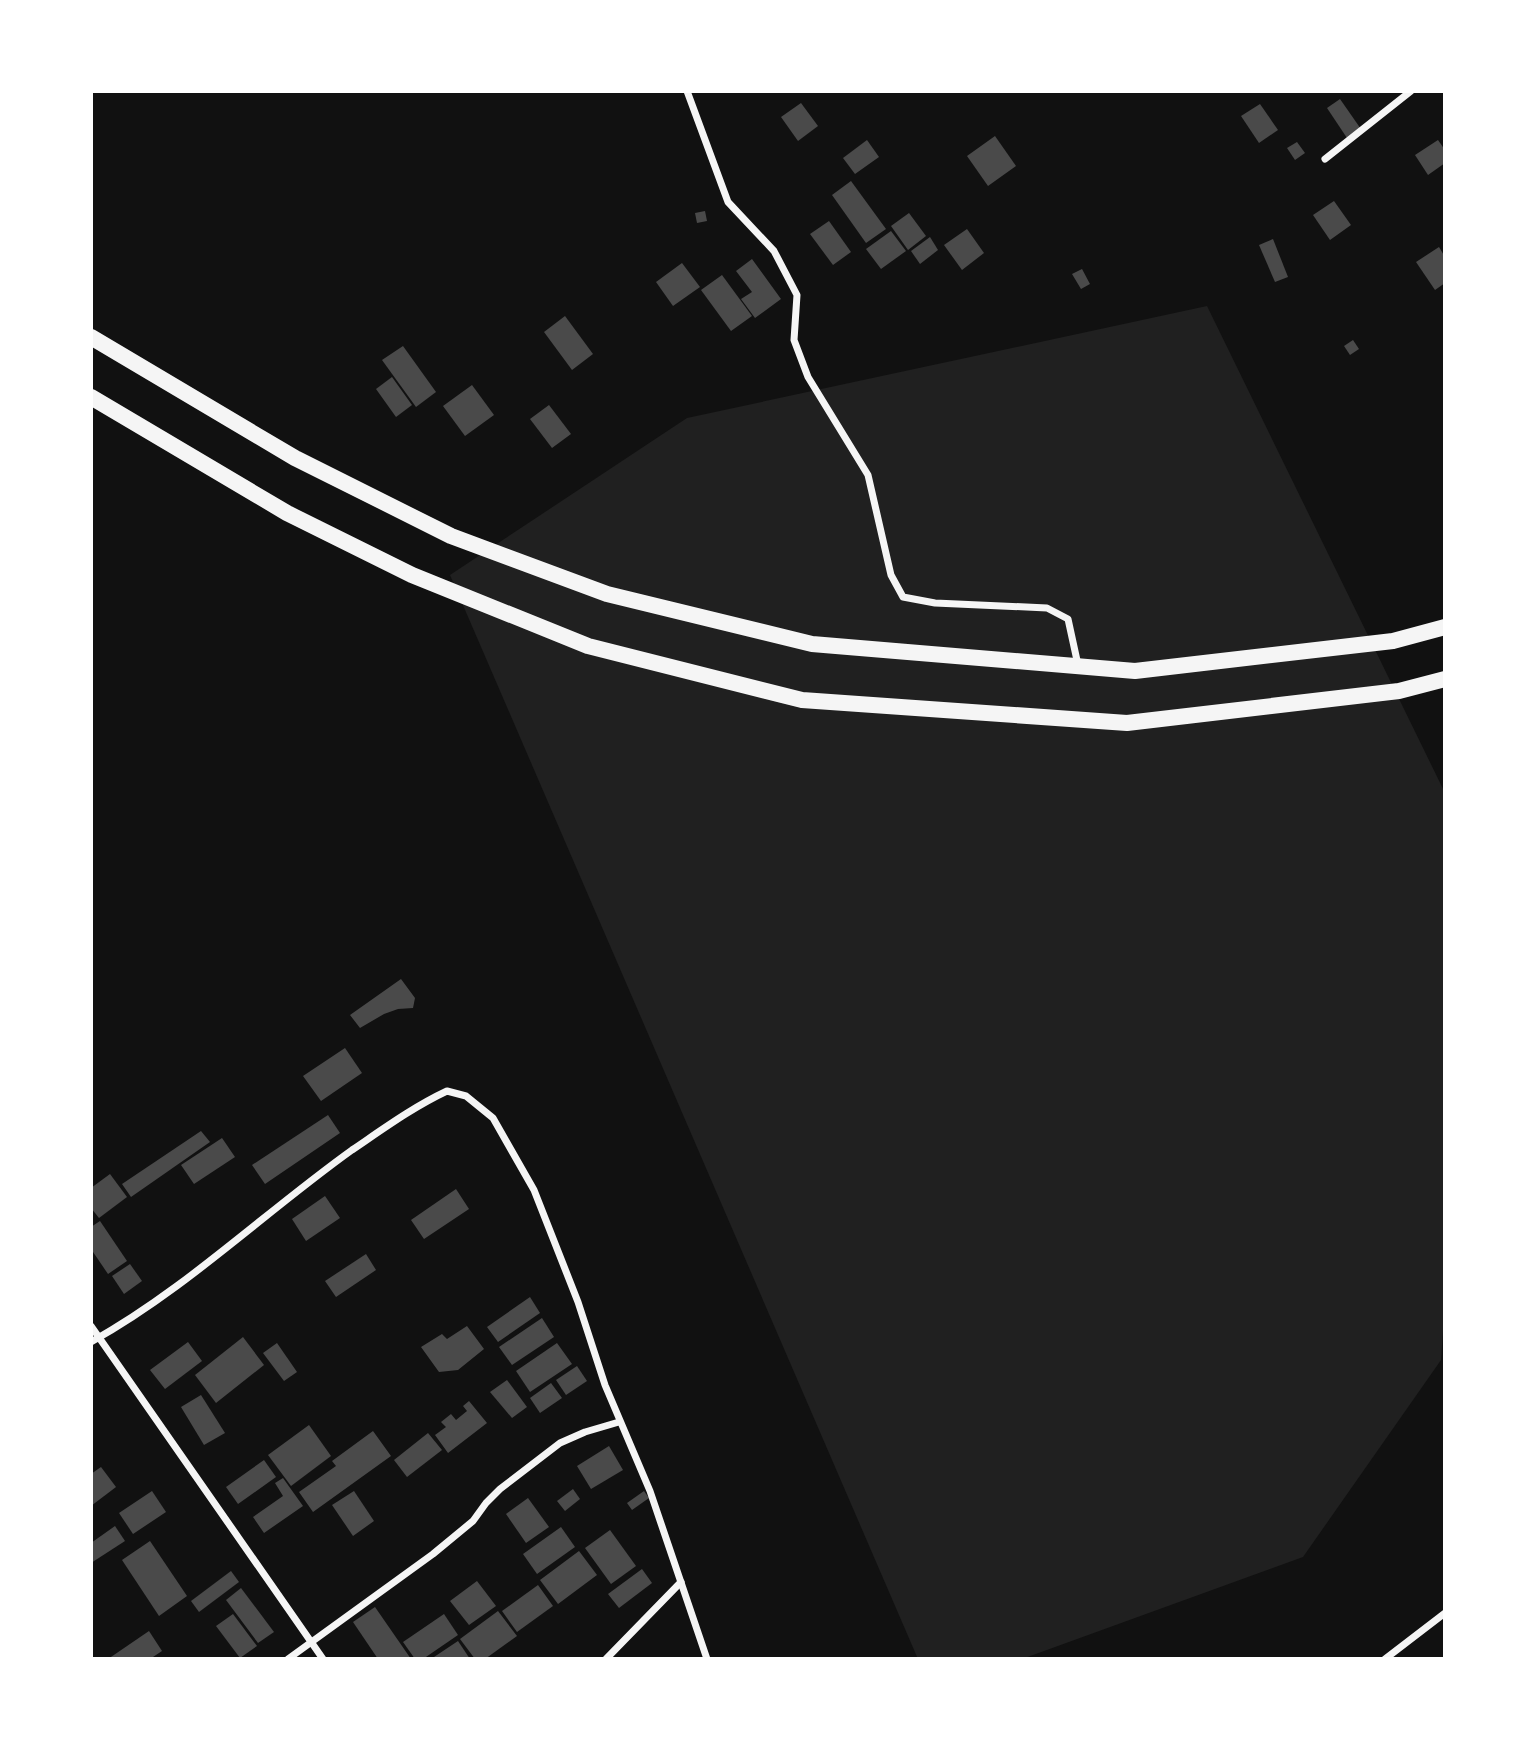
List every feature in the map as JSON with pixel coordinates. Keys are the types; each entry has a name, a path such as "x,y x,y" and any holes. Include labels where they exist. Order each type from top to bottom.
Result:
{"highway":[{"path":"91,337 295,458 450,536 607,594 812,644 1135,671 1394,641 1445,627"},
{"path":"91,397 287,513 412,575 588,646 802,700 1127,723 1399,691 1445,679"}],"street":[{"path":"687,91 728,202 774,251 797,295 793,340 808,377 867,475 891,575 903,597 935,603 1047,608 1068,619 1078,666"},
{"path":"1325,159 1410,91"},
{"path":"91,1342 204,1267 323,1171 402,1115 447,1091 466,1096 493,1118 534,1190 578,1302 619,1422 650,1491 707,1659"},
{"path":"91,1326 323,1659"},
{"path":"288,1659 433,1554 473,1521 500,1489 560,1443 619,1422"},
{"path":"606,1659 681,1582"},
{"path":"1384,1659 1445,1613"}],"shaded area":[{"path":"1207,306 1445,793 1445,1302 1441,1360 1303,1557 1022,1659 918,1659 450,575 687,418"}],"building":[{"path":"1340,99 1363,132 1349,141 1327,108"},
{"path":"801,103 818,126 798,141 781,117"},
{"path":"1260,104 1278,130 1259,143 1241,116"},
{"path":"995,136 1016,166 988,186 967,156"},
{"path":"867,140 879,157 855,174 843,158"},
{"path":"1438,140 1445,150 1445,163 1428,175 1415,155"},
{"path":"1297,142 1305,153 1295,160 1287,148"},
{"path":"851,181 886,229 866,243 832,195"},
{"path":"1334,201 1351,225 1330,240 1313,215"},
{"path":"705,211 707,221 697,223 695,213"},
{"path":"909,213 926,236 908,250 891,226"},
{"path":"829,221 851,252 833,265 810,234"},
{"path":"967,229 984,253 962,270 944,245"},
{"path":"891,231 906,251 881,269 866,249"},
{"path":"930,237 938,250 920,264 911,251"},
{"path":"1273,239 1288,277 1275,282 1259,245"},
{"path":"1439,247 1445,257 1445,283 1435,290 1416,262"},
{"path":"752,259 781,299 755,318 741,299 752,292 736,271"},
{"path":"682,263 700,287 673,306 656,282"},
{"path":"1082,269 1090,284 1081,289 1072,274"},
{"path":"722,275 752,316 731,331 701,290"},
{"path":"565,316 593,354 572,370 544,332"},
{"path":"1353,340 1359,349 1350,355 1344,346"},
{"path":"403,346 436,392 416,407 382,360"},
{"path":"392,377 412,405 396,417 376,389"},
{"path":"472,385 494,415 465,436 443,406"},
{"path":"549,405 571,434 552,448 530,419"},
{"path":"401,979 415,998 413,1008 384,1014 360,1028 350,1015"},
{"path":"345,1048 362,1073 321,1101 303,1076"},
{"path":"328,1115 340,1133 265,1184 252,1165"},
{"path":"201,1131 210,1142 131,1197 122,1184"},
{"path":"222,1138 235,1157 194,1184 181,1165"},
{"path":"110,1174 127,1197 99,1218 91,1208 91,1188"},
{"path":"456,1189 469,1209 424,1239 411,1220"},
{"path":"325,1196 340,1218 306,1241 292,1219"},
{"path":"100,1221 127,1261 108,1274 91,1249 91,1227"},
{"path":"366,1254 376,1270 336,1297 325,1281"},
{"path":"130,1264 142,1281 124,1294 112,1276"},
{"path":"530,1297 540,1313 498,1342 487,1327"},
{"path":"542,1318 554,1337 512,1365 499,1347"},
{"path":"467,1326 484,1349 458,1370 439,1372 421,1347 442,1334 447,1339"},
{"path":"243,1337 264,1365 216,1403 195,1375"},
{"path":"188,1342 202,1361 165,1389 150,1370"},
{"path":"277,1343 297,1372 284,1381 263,1353"},
{"path":"557,1343 572,1364 530,1392 516,1371"},
{"path":"577,1366 587,1381 566,1395 556,1380"},
{"path":"507,1380 527,1407 512,1418 490,1392"},
{"path":"551,1383 562,1398 540,1413 530,1398"},
{"path":"201,1395 225,1433 204,1445 181,1407"},
{"path":"469,1401 487,1423 448,1453 435,1435 446,1427 441,1422 451,1414 456,1420 467,1411 463,1406"},
{"path":"309,1425 331,1456 291,1486 268,1455"},
{"path":"373,1431 391,1456 313,1512 299,1492 336,1466 332,1461"},
{"path":"428,1433 442,1450 407,1477 394,1460"},
{"path":"609,1446 623,1470 591,1489 577,1466"},
{"path":"264,1460 276,1477 238,1504 226,1487"},
{"path":"101,1467 116,1487 91,1506 91,1474"},
{"path":"283,1478 303,1506 264,1533 253,1517 283,1496 275,1483"},
{"path":"573,1489 580,1499 565,1511 557,1501"},
{"path":"152,1491 166,1512 133,1534 119,1513"},
{"path":"354,1491 374,1521 353,1536 332,1505"},
{"path":"644,1491 649,1498 632,1510 627,1503"},
{"path":"528,1498 549,1527 526,1543 506,1514"},
{"path":"115,1526 125,1541 91,1563 91,1543"},
{"path":"561,1527 575,1547 537,1574 523,1554"},
{"path":"610,1530 636,1566 611,1584 585,1548"},
{"path":"150,1541 187,1596 159,1616 122,1560"},
{"path":"579,1551 597,1575 558,1604 540,1580"},
{"path":"642,1569 652,1583 619,1608 608,1594"},
{"path":"231,1571 239,1582 199,1612 191,1601"},
{"path":"477,1581 496,1606 469,1625 450,1601"},
{"path":"538,1585 553,1606 517,1632 502,1611"},
{"path":"241,1588 274,1632 258,1643 226,1600"},
{"path":"375,1607 411,1659 378,1659 353,1622"},
{"path":"498,1611 517,1636 485,1659 475,1659 460,1639"},
{"path":"233,1614 257,1646 240,1658 216,1626"},
{"path":"444,1614 458,1635 423,1659 415,1659 403,1642"},
{"path":"149,1631 162,1651 150,1659 108,1659"},
{"path":"458,1641 470,1659 431,1659"}]}
